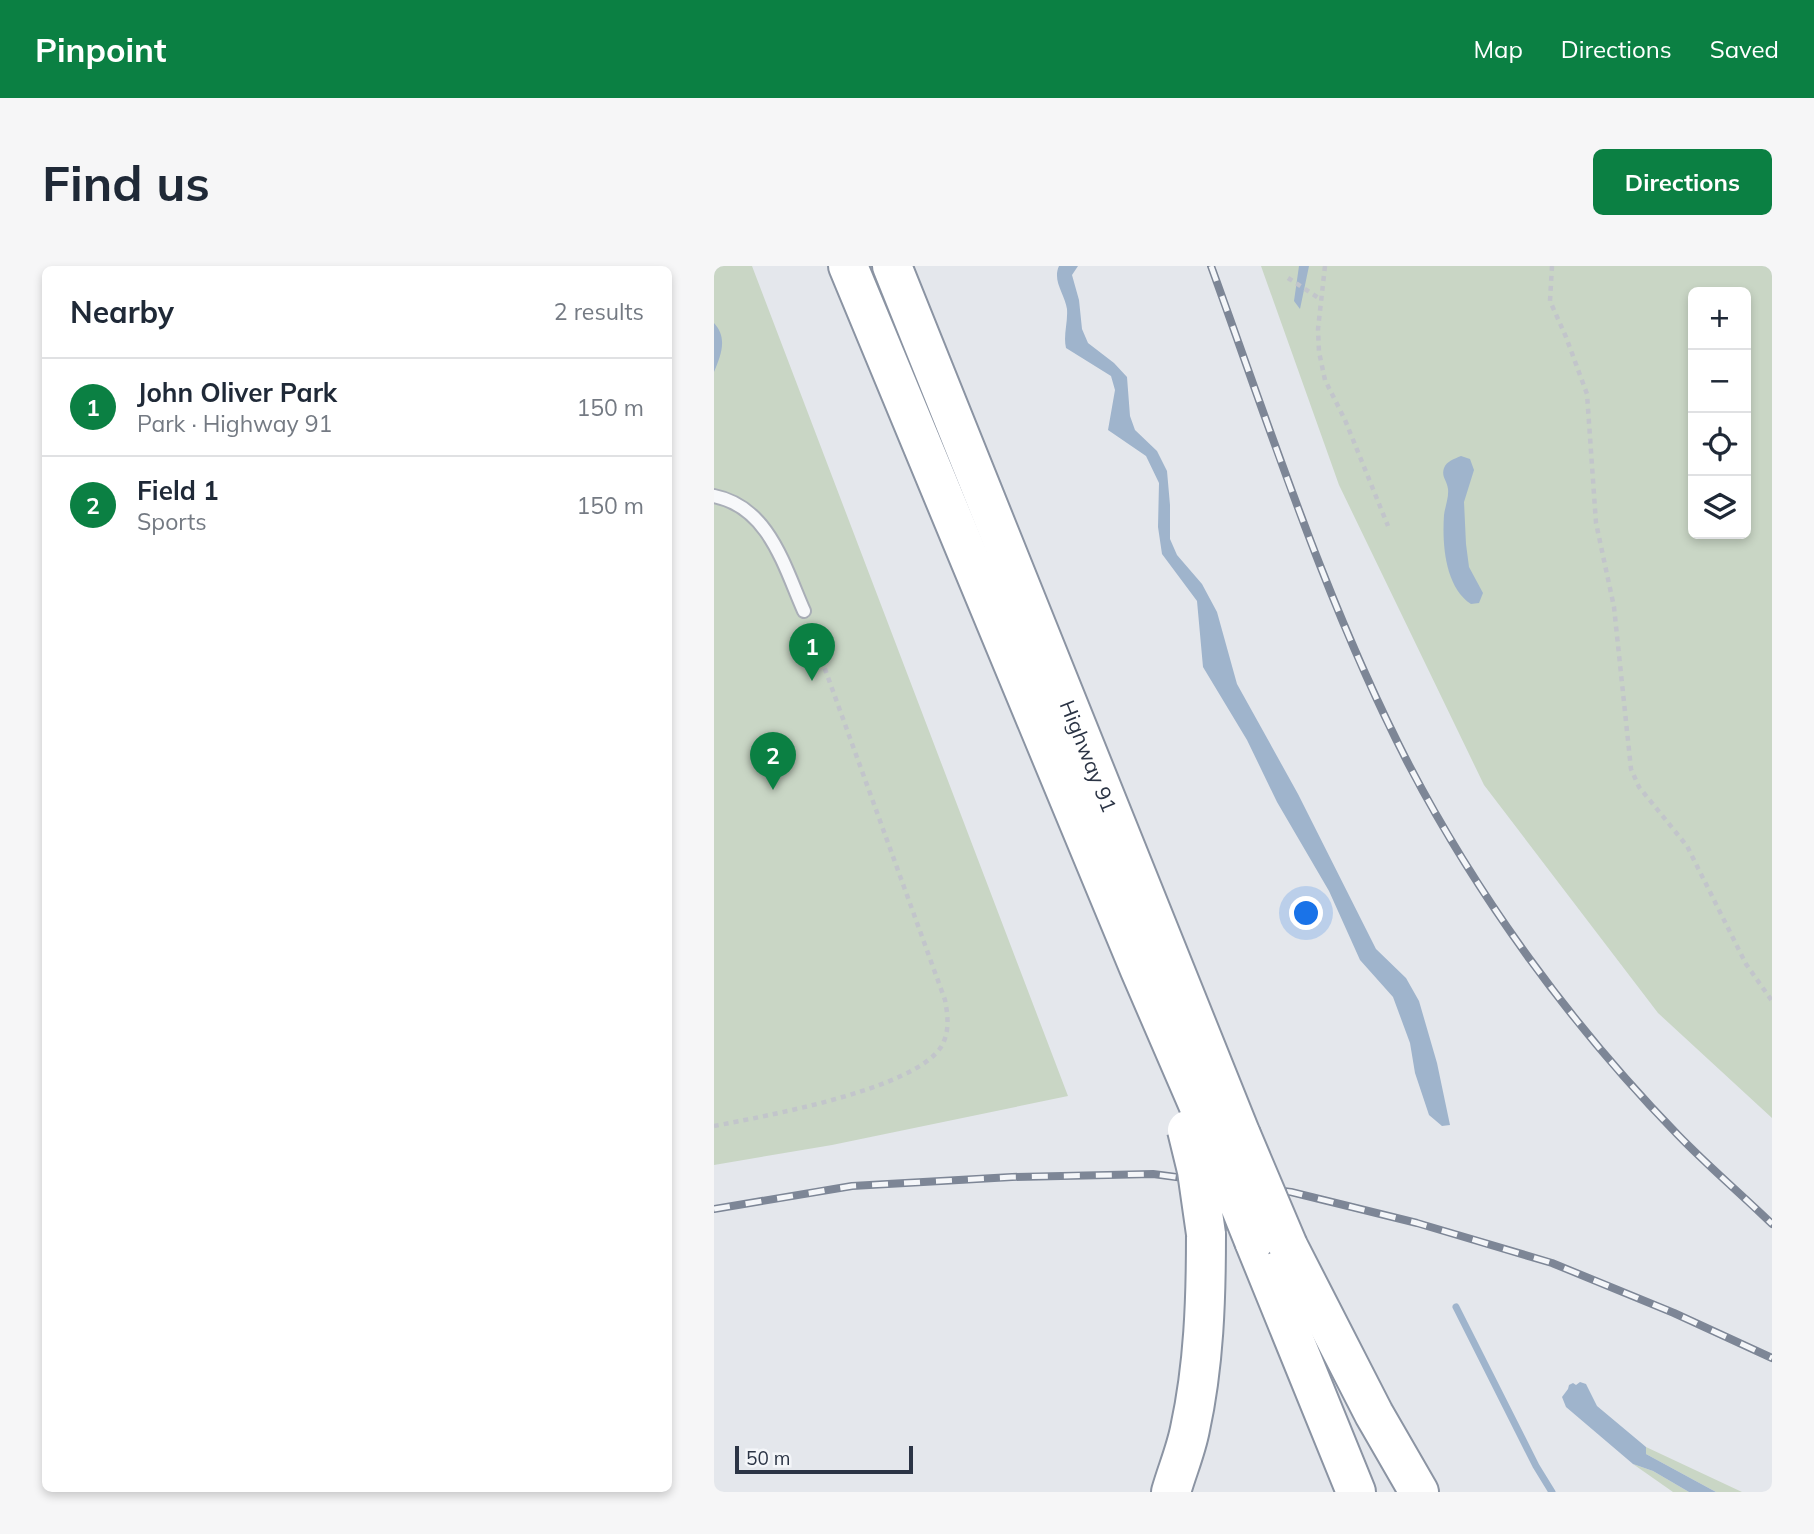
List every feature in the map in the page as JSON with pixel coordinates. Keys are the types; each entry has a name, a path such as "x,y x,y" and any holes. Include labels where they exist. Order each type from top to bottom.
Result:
{"highway":[{"name":"Highway 91","path":"848,266 1142,973 1213,1132 1271,1243"},
{"name":"Highway 91","path":"892,266 1213,1132"},
{"path":"1171,1492 1190,1431 1201,1363 1206,1311 1206,1234 1197,1171 1213,1132"},
{"path":"1271,1243 1356,1492"},
{"path":"1271,1243 1384,1492"},
{"path":"1271,1243 1419,1492"}],"lane":[{"path":"714,496 738,505 755,517 772,538 804,611"}],"path":[{"path":"1325,266 1320,299 1319,352 1325,380 1345,420 1388,526"},
{"path":"1552,266 1549,301 1566,337 1587,394 1597,523 1614,607 1631,769 1639,787 1687,846 1746,964 1772,1001"},
{"path":"1288,278 1320,299"},
{"path":"714,1126 888,1083 912,1072 934,1055 942,1045 947,1030 945,1000 804,611"}],"green space":[{"path":"714,266 752,266 1068,1096 832,1145 714,1165"},
{"path":"1261,266 1772,266 1772,1118 1658,1013 1484,785 1339,485"},
{"path":"1646,1447 1742,1492 1716,1492 1646,1454"},
{"path":"1633,1464 1653,1471 1689,1492 1673,1492"}],"water":[{"path":"1059,266 1078,266 1072,275 1079,300 1082,329 1088,343 1127,377 1130,416 1135,430 1157,451 1167,471 1170,539 1177,555 1202,584 1217,612 1237,684 1298,794 1376,949 1406,978 1419,1001 1437,1063 1450,1125 1442,1126 1429,1115 1415,1073 1410,1043 1393,997 1360,960 1329,891 1277,802 1247,740 1203,667 1197,601 1162,554 1158,527 1159,483 1146,456 1108,430 1115,390 1111,376 1066,348 1067,309 1057,277"},
{"path":"1299,266 1309,266 1300,309 1294,301"},
{"path":"714,323 722,341 714,372"},
{"path":"1461,456 1470,459 1474,470 1464,502 1466,544 1469,567 1483,593 1479,603 1471,604 1462,596 1451,576 1444,539 1448,492 1443,471 1449,462"},
{"path":"1580,1382 1586,1384 1597,1406 1646,1447 1646,1454 1716,1492 1689,1492 1653,1471 1633,1464 1566,1407 1562,1397 1569,1385"}],"waterway":[{"path":"1456,1307 1536,1466 1552,1492"}],"railway":[{"path":"1211,266 1326,582 1379,705 1436,815 1497,912 1601,1050 1678,1135 1772,1224"},
{"path":"714,1209 852,1186 1012,1177 1153,1174 1291,1192 1417,1223 1552,1263 1674,1313 1772,1358"}],"place":[{"name":"John Oliver Park","path":"812,681"},
{"name":"Field 1","path":"773,790"}]}
